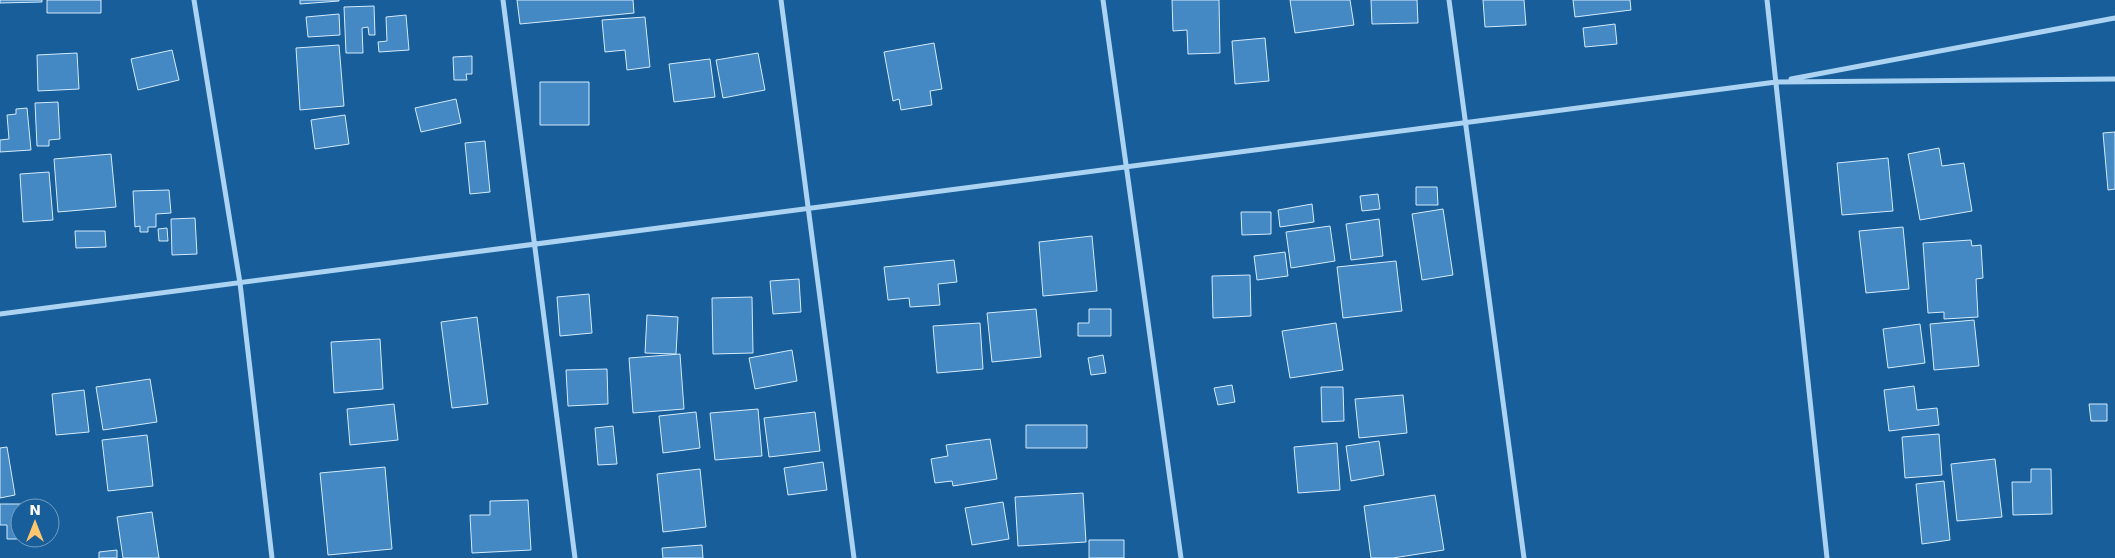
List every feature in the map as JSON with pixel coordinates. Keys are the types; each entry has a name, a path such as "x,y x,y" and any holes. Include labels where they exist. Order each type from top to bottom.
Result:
{"street":[{"path":"194,0 240,283 272,558"},
{"path":"503,0 536,244 575,558"},
{"path":"781,0 854,558"},
{"path":"1103,0 1181,558"},
{"path":"1449,0 1524,558"},
{"path":"1767,0 1827,558"},
{"path":"0,314 1776,82 2115,18"},
{"path":"1776,82 2115,78"}],"building":[{"path":"0,0 42,0 42,2 0,3"},
{"path":"47,0 101,0 101,13 47,13"},
{"path":"300,0 339,0 339,1 300,4"},
{"path":"517,0 633,0 634,13 520,24"},
{"path":"1172,0 1219,0 1220,53 1188,54 1187,30 1173,31"},
{"path":"1290,0 1350,0 1354,25 1295,33"},
{"path":"1371,0 1417,0 1418,23 1372,24"},
{"path":"1483,0 1524,0 1526,25 1485,27"},
{"path":"1573,0 1630,0 1631,10 1575,17"},
{"path":"374,6 375,35 369,35 368,27 362,28 363,53 346,53 344,7"},
{"path":"339,14 340,35 308,37 306,17"},
{"path":"406,15 409,50 379,52 378,42 387,41 386,17"},
{"path":"645,17 650,67 627,70 625,50 605,52 602,20"},
{"path":"1615,24 1617,44 1585,47 1583,28"},
{"path":"1265,38 1269,81 1235,84 1232,41"},
{"path":"934,43 942,89 930,91 932,105 901,110 899,99 893,101 884,52"},
{"path":"339,45 344,106 300,110 296,48"},
{"path":"172,50 179,80 138,90 131,59"},
{"path":"77,53 79,89 38,91 37,55"},
{"path":"758,53 765,90 723,98 716,60"},
{"path":"472,56 472,74 466,74 467,80 454,80 453,57"},
{"path":"710,59 715,97 674,102 669,64"},
{"path":"540,82 589,82 589,125 540,125"},
{"path":"456,99 461,123 421,132 415,108"},
{"path":"58,102 60,139 49,140 49,146 37,146 35,103"},
{"path":"27,108 31,150 0,152 0,140 9,139 7,115 16,114 16,109"},
{"path":"345,115 349,144 315,149 311,120"},
{"path":"2115,132 2115,189 2108,190 2103,133"},
{"path":"485,141 490,192 470,194 465,143"},
{"path":"1939,148 1942,166 1964,163 1972,211 1920,220 1908,154"},
{"path":"111,154 116,207 58,212 54,159"},
{"path":"1888,158 1893,211 1842,215 1837,163"},
{"path":"49,172 53,220 23,222 20,174"},
{"path":"1416,187 1437,187 1438,205 1416,205"},
{"path":"169,190 171,213 156,214 156,227 148,227 148,232 140,232 140,226 135,227 133,191"},
{"path":"1378,194 1380,209 1362,211 1360,196"},
{"path":"1312,204 1314,222 1280,227 1278,210"},
{"path":"1443,209 1453,275 1422,280 1412,214"},
{"path":"1241,212 1271,212 1271,234 1242,235"},
{"path":"195,218 197,254 172,255 171,219"},
{"path":"1379,219 1383,256 1351,260 1346,224"},
{"path":"1330,226 1335,261 1291,268 1286,232"},
{"path":"1903,227 1909,289 1866,293 1859,231"},
{"path":"167,228 168,241 159,241 158,229"},
{"path":"75,231 105,231 106,247 76,248"},
{"path":"1092,236 1097,291 1043,296 1039,242"},
{"path":"1971,240 1972,246 1981,245 1983,278 1976,279 1978,317 1944,319 1944,312 1928,313 1923,243"},
{"path":"1285,252 1288,276 1257,280 1254,256"},
{"path":"954,260 957,282 938,284 940,305 910,307 909,298 888,300 884,267"},
{"path":"1396,261 1402,311 1343,318 1337,267"},
{"path":"1250,275 1251,316 1213,318 1212,276"},
{"path":"799,279 801,312 773,314 770,281"},
{"path":"589,294 592,333 560,336 557,297"},
{"path":"752,297 753,353 713,354 712,298"},
{"path":"1036,309 1041,357 992,362 987,313"},
{"path":"1089,309 1111,309 1111,336 1078,336 1078,323 1089,323"},
{"path":"647,315 678,317 676,354 645,353"},
{"path":"477,317 488,404 452,408 441,322"},
{"path":"1974,320 1979,366 1934,370 1930,324"},
{"path":"980,323 983,369 937,373 933,326"},
{"path":"1336,323 1343,370 1290,378 1282,331"},
{"path":"1920,324 1925,363 1888,368 1883,329"},
{"path":"380,339 383,389 334,393 331,342"},
{"path":"792,350 797,381 755,389 749,358"},
{"path":"680,354 684,409 633,413 629,358"},
{"path":"1103,355 1106,373 1091,375 1088,358"},
{"path":"607,369 608,404 568,406 566,370"},
{"path":"150,379 157,422 103,430 96,387"},
{"path":"1232,385 1235,402 1218,405 1214,388"},
{"path":"1914,386 1917,410 1937,408 1939,425 1889,431 1884,390"},
{"path":"1321,387 1343,387 1344,421 1322,422"},
{"path":"84,390 89,432 56,435 52,394"},
{"path":"1403,395 1407,433 1359,438 1355,399"},
{"path":"394,404 398,440 350,445 347,409"},
{"path":"2089,404 2107,404 2107,421 2091,421"},
{"path":"758,409 762,456 715,460 710,413"},
{"path":"696,412 700,448 663,453 659,416"},
{"path":"815,412 820,451 769,457 764,418"},
{"path":"1026,425 1087,425 1087,448 1026,448"},
{"path":"613,426 617,464 598,465 595,428"},
{"path":"1939,434 1942,475 1905,478 1902,437"},
{"path":"147,435 153,486 108,491 102,440"},
{"path":"990,439 997,479 953,486 952,481 935,483 931,459 948,456 946,445"},
{"path":"1379,441 1384,475 1351,481 1346,446"},
{"path":"1337,443 1340,490 1298,493 1294,447"},
{"path":"7,447 15,495 0,498 0,448"},
{"path":"1995,459 2002,517 1957,521 1951,464"},
{"path":"823,462 827,490 788,495 784,468"},
{"path":"385,467 392,549 328,555 320,473"},
{"path":"700,469 706,527 663,532 657,474"},
{"path":"2031,469 2051,469 2052,514 2013,515 2012,482 2031,482"},
{"path":"1944,481 1950,540 1922,544 1916,484"},
{"path":"1083,493 1086,542 1018,546 1015,497"},
{"path":"1435,495 1444,550 1393,558 1371,558 1364,506"},
{"path":"528,500 531,550 472,553 470,515 490,515 490,501"},
{"path":"1003,502 1009,539 972,545 965,508"},
{"path":"0,504 10,504 10,539 7,539 7,525 0,525"},
{"path":"152,512 159,558 123,558 117,517"},
{"path":"1089,540 1124,540 1124,558 1089,558"},
{"path":"702,545 703,558 663,558 662,548"},
{"path":"117,550 117,558 99,558 99,552"}]}
